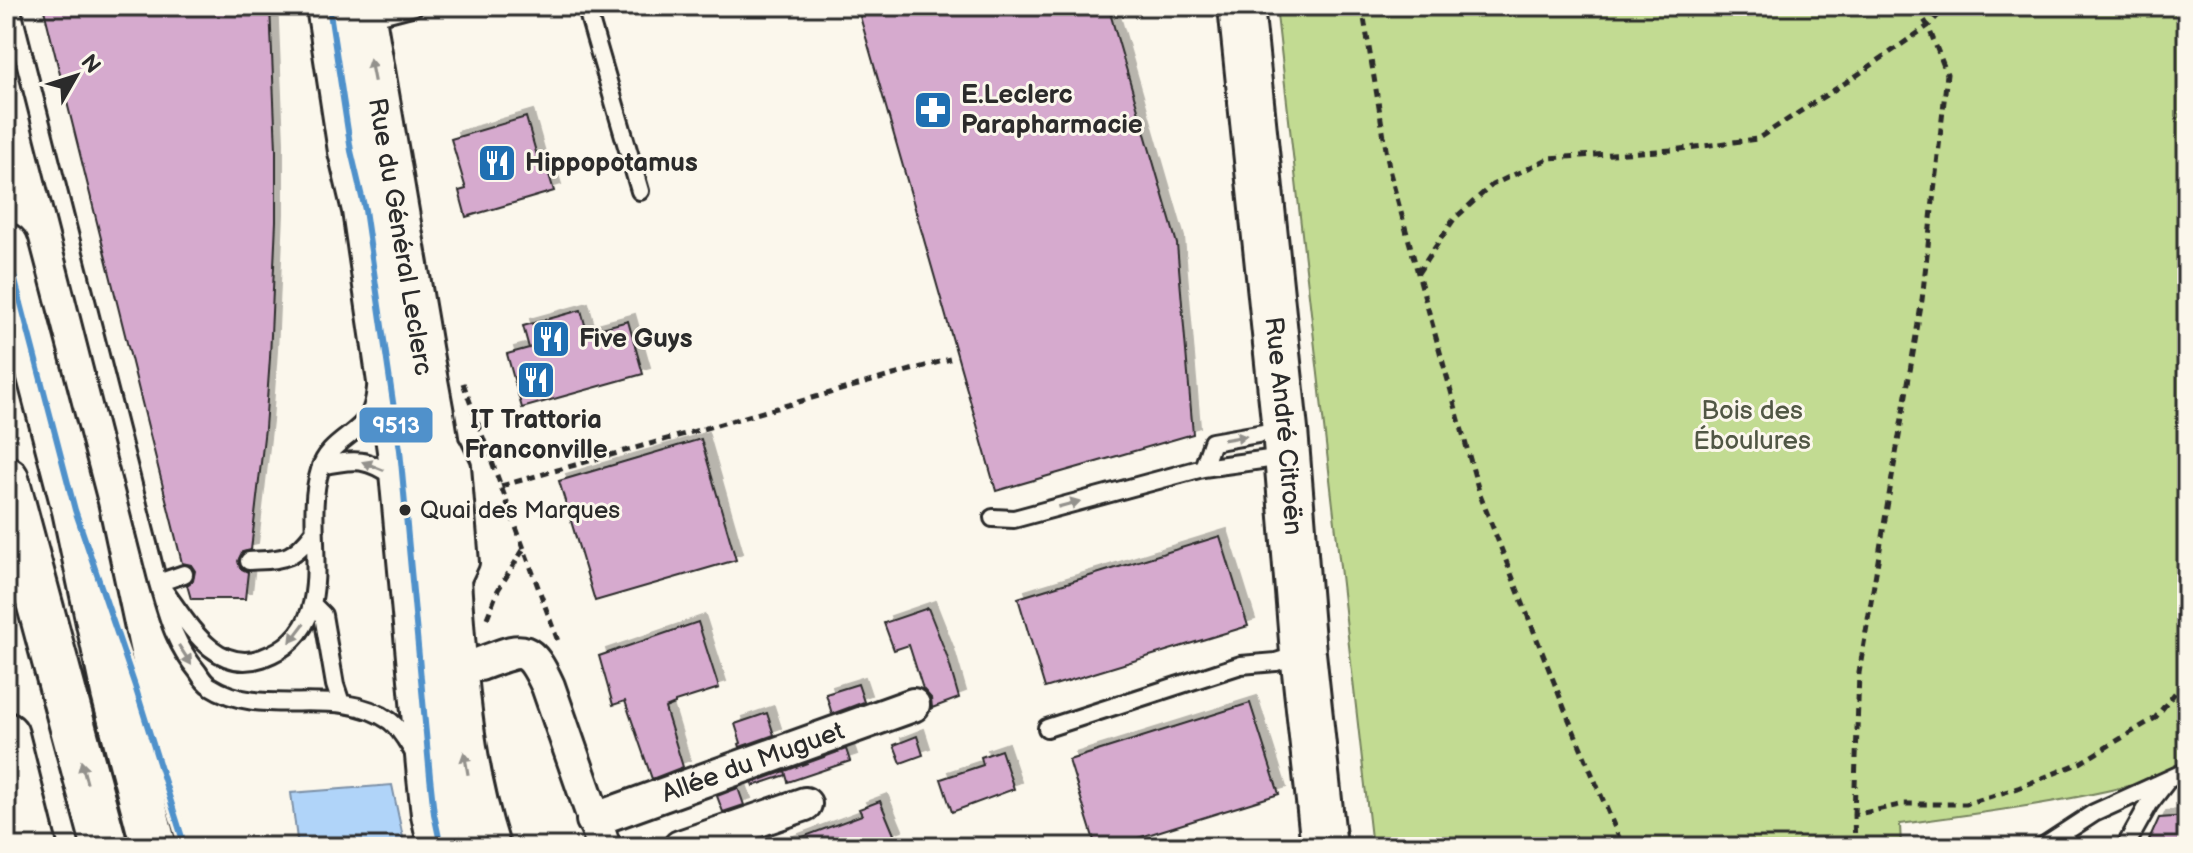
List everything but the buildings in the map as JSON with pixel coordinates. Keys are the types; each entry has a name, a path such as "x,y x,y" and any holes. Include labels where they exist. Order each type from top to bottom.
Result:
{"main road":[{"name":"Rue André Citroën","path":"1241,6 1287,443 1303,653 1324,847"},
{"name":"Rue du Général Leclerc","path":"351,11 342,142 365,210 400,450 424,510 450,606 466,762 487,847"},
{"name":"Rue du Général Leclerc","path":"351,11 381,113 436,443 424,510 430,777 441,847"},
{"path":"6,246 75,510 114,693 154,847"},
{"path":"6,479 105,847"},
{"path":"75,510 135,686 185,847"},
{"path":"6,735 34,847"}],"street":[{"path":"480,664 518,651 531,655 548,686 599,834"},
{"name":"Allée du Muguet","path":"599,834 913,705"},
{"path":"680,847 805,804"}],"lane":[{"path":"11,6 174,637 208,685 229,695 248,700 341,703 366,709 390,721 402,733 430,777"},
{"path":"351,11 415,6"},
{"path":"586,6 640,191"},
{"path":"158,583 197,636 226,658 241,661 258,659 288,645 314,606 316,483 321,466 327,454 363,423 372,409 383,334"},
{"path":"426,395 462,466 470,563 450,606"},
{"path":"1203,468 1212,442 1287,443"},
{"path":"993,518 1014,519 1287,443"},
{"path":"321,466 348,460 371,463 385,471 424,510"},
{"path":"249,561 291,556 302,548 314,532"},
{"path":"158,583 184,574"},
{"path":"314,606 323,615 341,703"},
{"path":"1047,728 1241,665 1276,662 1303,653"},
{"path":"2042,847 2094,813 2187,771"},
{"path":"2125,847 2149,804 2167,780"}],"path":[{"path":"1362,6 1390,173 1480,495 1623,847"},
{"path":"1855,847 1859,673 1922,300 1947,74 1928,26 1915,6"},
{"path":"1418,273 1454,219 1492,185 1550,158 1672,150 1757,139 1928,26 1947,6"},
{"path":"501,486 950,359"},
{"path":"480,664 479,651 490,609 504,578 523,549 564,656"},
{"path":"1854,815 1904,804 1966,804 2018,788 2080,763 2155,718 2187,678"}],"green space":[{"name":"Bois des Éboulures","path":"1276,6 2187,6 2187,770 2080,796 1900,824 1901,847 1372,847"}],"water":[{"path":"392,785 405,847 298,847 291,793"}],"transit line":[{"name":"9513","path":"329,6 351,151 365,210 400,450 430,777 441,847"},
{"name":"9513","path":"6,246 75,510 135,686 185,847"}],"place":[{"name":"E.Leclerc Parapharmacie","path":"933,110"},
{"name":"Hippopotamus","path":"497,163"},
{"name":"Five Guys","path":"551,339"},
{"name":"IT Trattoria Franconville","path":"536,380"},
{"name":"Quai des Marques","path":"405,510"}]}
